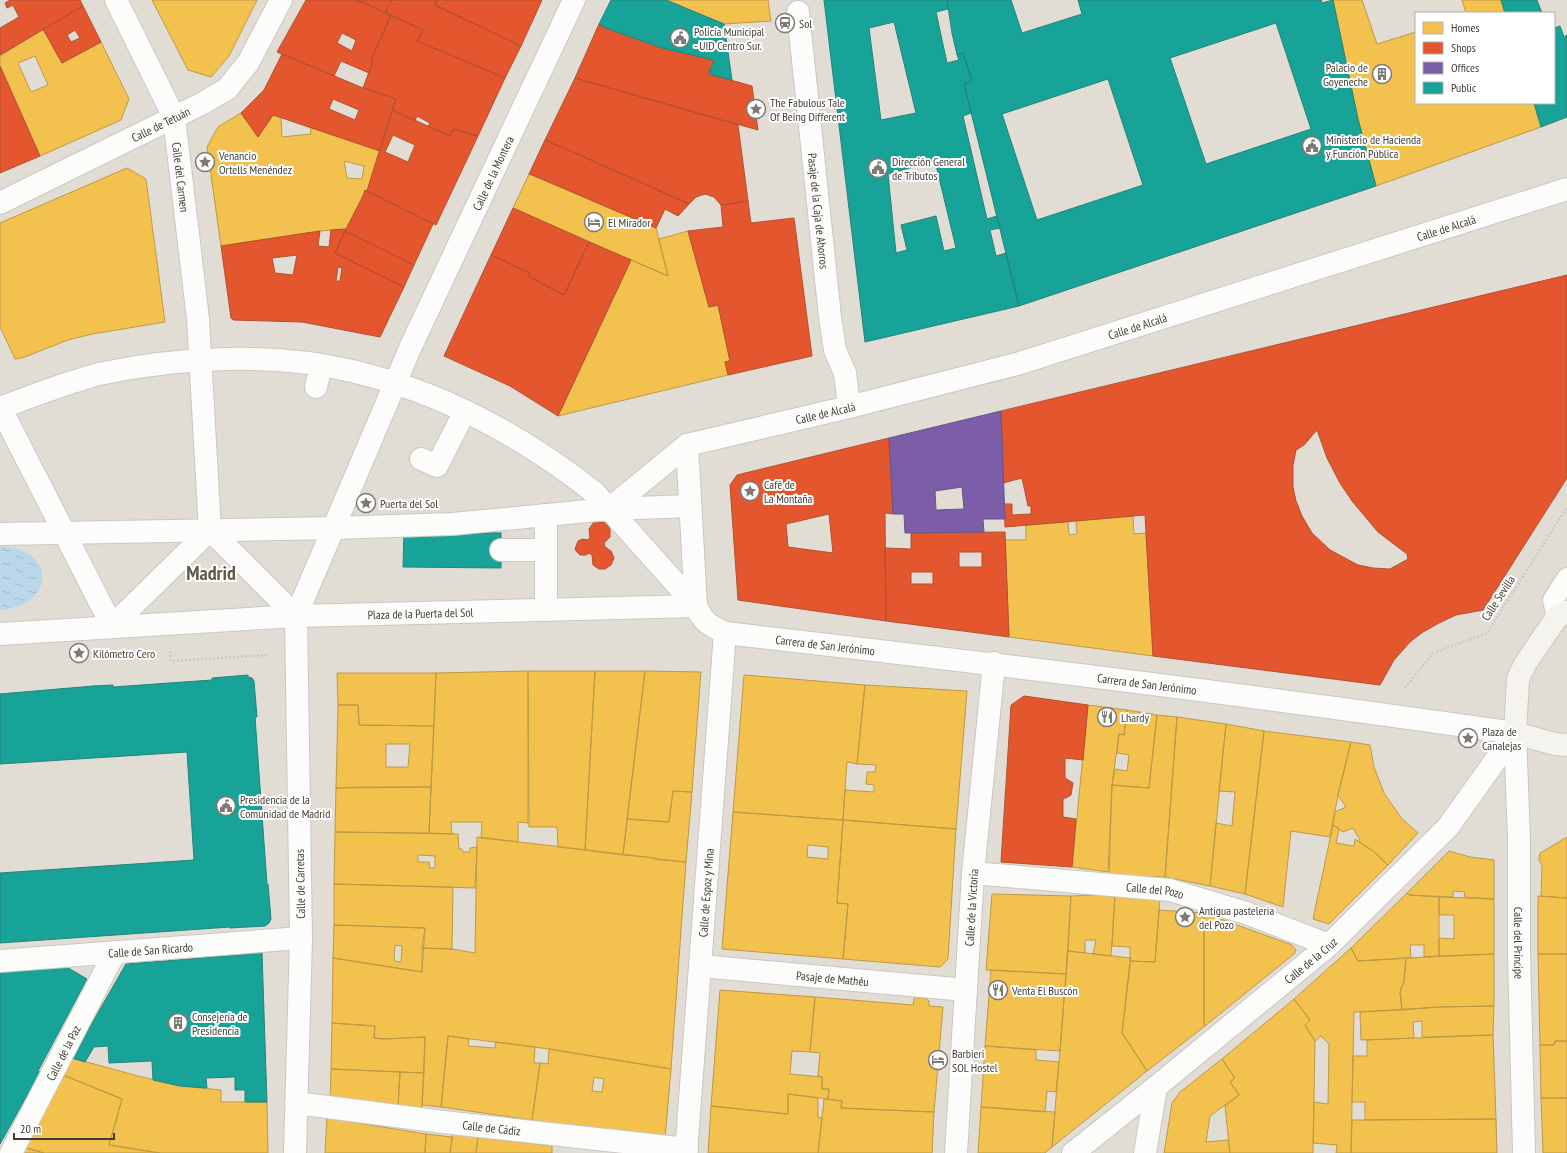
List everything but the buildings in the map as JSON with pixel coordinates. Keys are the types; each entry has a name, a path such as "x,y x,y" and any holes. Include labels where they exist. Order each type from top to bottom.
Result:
{"street":[{"name":"Calle del Carmen","path":"116,0 174,117 198,320 201,360"},
{"name":"Calle de Tetuán","path":"0,203 203,103 227,89 248,63 281,0"},
{"name":"Calle de la Montera","path":"334,528 411,346 574,0"},
{"name":"Pasaje de la Caja de Ahorros","path":"798,12 830,317 836,350 845,373 849,407"},
{"name":"Calle de Alcalá","path":"695,443 849,407 1017,364 1567,189"},
{"path":"201,360 210,530 296,616 334,528"},
{"path":"210,530 112,626 0,408 45,391 98,374 153,365 201,360 257,360 299,363 352,371 396,384 461,418 512,435 556,464 595,492 696,606"},
{"path":"316,387 321,366"},
{"path":"421,459 438,466 461,418"},
{"path":"609,509 695,443"},
{"path":"695,443 690,506 696,606 701,618 709,625 725,633"},
{"path":"0,534 64,534 453,524 609,509 690,506"},
{"path":"546,515 546,609"},
{"path":"501,550 546,550"},
{"name":"Plaza de la Puerta del Sol","path":"0,634 296,616 696,606"},
{"path":"1515,733 1518,679 1525,664 1542,639 1562,614"},
{"name":"Calle de Carretas","path":"295,1153 301,938 296,616"},
{"name":"Carrera de San Jerónimo","path":"725,633 994,663 1390,715 1515,733 1555,744 1567,745"},
{"name":"Calle de Espoz y Mina","path":"686,1151 725,633"},
{"name":"Calle de la Victoria","path":"956,1153 973,873 994,663"},
{"name":"Calle de la Cruz","path":"1073,1153 1329,945 1448,827 1515,733"},
{"name":"Calle del Príncipe","path":"1515,733 1519,839 1519,953 1524,1153"},
{"name":"Calle del Pozo","path":"973,873 1170,890 1246,913 1329,945"},
{"name":"Calle de San Ricardo","path":"0,961 301,938"},
{"name":"Calle de la Paz","path":"11,1153 115,952"},
{"name":"Pasaje de Mathéu","path":"700,966 966,990"},
{"path":"1145,1153 1156,1087"},
{"name":"Calle de Cádiz","path":"296,1103 443,1122 566,1144 686,1151"}],"lane":[{"path":"1562,614 1553,600 1567,578"}],"path":[{"name":"Calle Sevilla","path":"1401,694 1433,652 1487,633 1567,507"},
{"path":"170,646 171,661 297,654"}],"shaded area":[{"path":"0,0 1567,0 1567,1153 0,1153"}],"water":[{"path":"0,546 19,549 32,557 40,567 42,578 39,589 31,599 18,606 0,610"}],"place":[{"name":"Sol","path":"785,23"},
{"name":"Policía Municipal - UID Centro Sur.","path":"680,38"},
{"name":"Palacio de Goyeneche","path":"1382,74"},
{"name":"The Fabulous Tale Of Being Different","path":"756,109"},
{"name":"Ministerio de Hacienda y Función Pública","path":"1312,146"},
{"name":"Venancio Ortells Menéndez","path":"205,162"},
{"name":"Dirección General de Tributos","path":"878,168"},
{"name":"El Mirador","path":"594,222"},
{"name":"Café de La Montaña","path":"750,491"},
{"name":"Puerta del Sol","path":"366,503"},
{"name":"Kilómetro Cero","path":"79,653"},
{"name":"Lhardy","path":"1107,717"},
{"name":"Plaza de Canalejas","path":"1468,738"},
{"name":"Presidencia de la Comunidad de Madrid","path":"226,806"},
{"name":"Antigua pasteleria del Pozo","path":"1185,917"},
{"name":"Venta El Buscón","path":"998,990"},
{"name":"Consejería de Presidencia","path":"178,1023"},
{"name":"Barbieri SOL Hostel","path":"938,1060"}],"district":[{"name":"Madrid","path":"211,573"}]}
